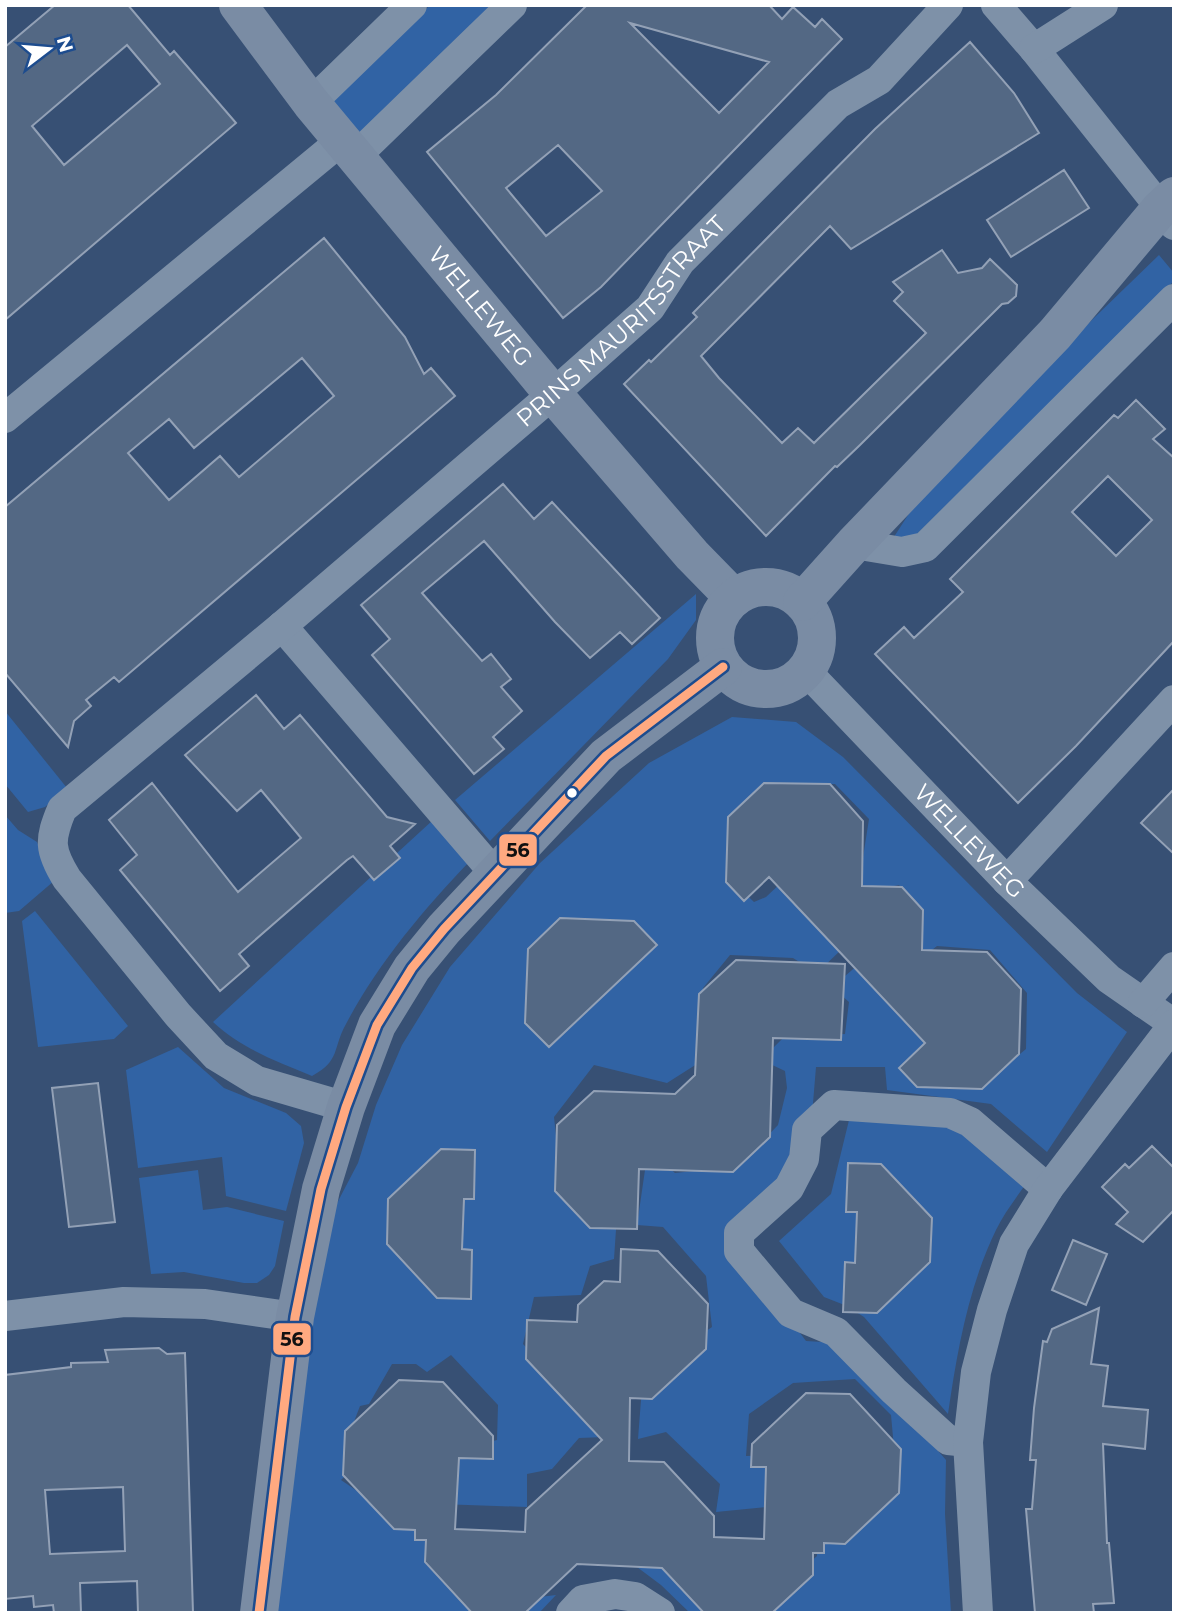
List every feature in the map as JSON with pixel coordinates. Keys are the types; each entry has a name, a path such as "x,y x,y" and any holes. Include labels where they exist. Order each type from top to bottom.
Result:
{"main road":[{"name":"WELLEWEG","path":"238,5 311,103 553,394 692,555 734,598"},
{"path":"802,601 1169,210"},
{"path":"762,587 776,588 802,601 811,613 817,643 814,657 806,671 780,688 764,690 748,687 734,679 723,667 715,643 715,630 725,607 734,598 762,587"},
{"path":"259,1613 295,1317 321,1189 345,1107 377,1025 412,968 444,929 606,756 723,667"}],"street":[{"path":"311,103 412,5"},
{"path":"5,418 349,148 512,5"},
{"name":"PRINS MAURITSSTRAAT","path":"345,1107 257,1081 216,1056 178,1015 67,878 54,858 52,832 62,809 282,626 650,308 680,262 838,104 878,80 948,5"},
{"path":"996,5 1169,210"},
{"path":"1034,49 1103,5"},
{"path":"853,544 902,552 925,547 1174,299"},
{"path":"282,626 496,875"},
{"name":"WELLEWEG","path":"806,671 1007,881 1109,979 1174,1024"},
{"path":"1007,881 1174,701"},
{"path":"1143,1003 1174,967"},
{"path":"978,1613 968,1443 976,1372 992,1310 1014,1244 1048,1189 1174,1024"},
{"path":"968,1443 948,1440 894,1391 836,1332 791,1313 739,1251 739,1233 789,1188 804,1159 807,1130 834,1105 950,1114 970,1122 1048,1189"},
{"path":"5,1316 124,1302 205,1304 295,1317"},
{"path":"571,1613 583,1600 615,1594 635,1597 660,1613"}],"shaded area":[{"path":"430,5 506,5 364,145 330,104"},
{"path":"1159,255 1174,273 1174,281 911,540 892,540 937,470"},
{"path":"696,594 696,620 668,659 490,841 455,800"},
{"path":"5,711 67,788 45,807 28,812 5,784"},
{"path":"732,717 796,722 843,757 1077,993 1127,1032 1047,1152 991,1104 887,1090 885,1067 816,1067 808,1163 728,1237 806,1341 839,1343 856,1356 946,1460 945,1514 951,1613 690,1613 661,1585 633,1564 637,1536 770,1599 817,1556 816,1515 896,1470 891,1415 855,1379 793,1383 749,1414 746,1456 785,1455 786,1505 716,1512 720,1484 666,1432 638,1439 643,1374 712,1327 706,1276 663,1227 637,1225 645,1170 658,1158 675,1173 739,1166 778,1125 787,1088 785,1071 768,1063 769,1052 783,1038 845,1034 849,1002 832,987 858,965 921,1039 932,1033 983,1084 1026,1049 1027,993 990,950 937,946 919,960 920,909 899,885 870,891 859,883 869,819 835,784 777,785 734,883 754,902 766,897 784,880 843,948 817,973 793,958 730,955 703,988 700,1062 667,1083 594,1065 554,1117 561,1183 617,1215 614,1259 590,1266 581,1295 534,1297 523,1344 578,1401 605,1437 579,1438 552,1469 527,1474 527,1507 439,1504 435,1464 461,1458 461,1449 497,1440 498,1405 451,1355 427,1372 416,1364 392,1364 369,1404 360,1406 350,1432 357,1464 341,1480 397,1518 425,1514 501,1602 556,1595 539,1613 276,1613 324,1228 358,1163 376,1105 402,1045 450,967 540,863 649,763"},
{"path":"5,815 18,830 37,842 54,881 19,911 5,913"},
{"path":"433,820 469,862 386,959 358,1002 328,1065 312,1076 248,1047 213,1022"},
{"path":"35,911 128,1026 114,1039 38,1047 22,921"},
{"path":"178,1047 224,1088 286,1113 301,1126 304,1143 286,1211 226,1196 222,1157 138,1168 126,1070"},
{"path":"850,1116 962,1126 1032,1175 1000,1223 978,1274 960,1344 948,1414 864,1317 847,1306 824,1297 779,1241 831,1194"},
{"path":"198,1170 203,1210 227,1207 284,1221 275,1266 269,1275 257,1283 184,1272 151,1274 139,1178"}],"building":[{"path":"55,5 128,5 170,55 174,51 236,123 5,320 5,47","holes":["127,45 160,84 64,165 32,126"]},
{"path":"587,5 769,5 782,19 793,7 815,27 822,19 842,39 601,287 563,318 427,152 496,95","holes":["630,23 769,62 719,113","558,145 602,191 546,236 506,188"]},
{"path":"970,42 1014,93 1039,133 851,249 830,226 701,356 782,443 798,428 814,443 926,333 894,301 903,292 893,282 942,250 958,273 982,268 990,259 1017,285 1016,296 1008,303 1002,304 766,536 624,384 697,317 693,313 875,129"},
{"path":"1064,170 1089,208 1011,257 987,220"},
{"path":"324,238 405,337 424,374 431,368 455,396 119,682 114,677 86,700 91,706 74,721 68,747 5,673 5,507","holes":["302,358 334,396 239,477 220,456 169,500 128,453 169,419 194,448"]},
{"path":"1136,400 1165,429 1153,439 1174,458 1174,641 1076,746 1018,803 875,654 904,627 914,638 963,592 950,579 1114,415 1118,418","holes":["1108,476 1152,520 1116,556 1072,512"]},
{"path":"503,484 534,519 552,502 660,618 632,644 620,632 590,658 484,541 422,593 482,661 491,654 511,679 501,687 522,711 493,737 504,749 474,774 372,655 390,639 361,605"},
{"path":"256,695 284,729 300,715 387,817 415,824 390,846 400,858 374,880 353,856 347,860 239,954 249,966 220,991 120,870 137,855 109,820 152,783 238,892 301,838 261,790 237,811 185,755"},
{"path":"764,783 830,784 863,821 862,886 902,887 923,910 922,950 987,952 1021,989 1019,1054 982,1089 917,1087 899,1068 925,1043 769,877 744,901 726,882 728,817"},
{"path":"1174,789 1174,854 1141,823"},
{"path":"560,918 634,921 657,945 549,1047 525,1023 528,949"},
{"path":"736,960 845,964 841,1040 773,1038 770,1137 733,1172 639,1169 637,1229 590,1228 555,1191 557,1125 594,1091 675,1094 695,1075 699,994"},
{"path":"98,1083 115,1222 69,1227 52,1088"},
{"path":"1152,1146 1174,1168 1174,1210 1143,1242 1116,1224 1128,1212 1102,1187 1125,1164 1129,1168"},
{"path":"441,1149 475,1150 474,1199 464,1199 462,1249 472,1250 471,1299 437,1298 387,1244 388,1199"},
{"path":"848,1163 881,1164 932,1218 930,1262 877,1313 843,1312 845,1262 855,1263 857,1212 846,1212"},
{"path":"1073,1240 1107,1254 1086,1305 1052,1290"},
{"path":"621,1249 658,1251 708,1304 706,1349 652,1399 630,1398 629,1461 664,1462 714,1516 714,1537 764,1539 766,1467 751,1467 752,1444 806,1393 850,1394 901,1449 899,1493 845,1544 824,1543 824,1553 813,1553 813,1575 772,1613 704,1613 662,1568 577,1564 525,1613 472,1613 425,1562 426,1540 415,1540 415,1530 394,1529 343,1475 345,1431 399,1380 443,1382 493,1436 493,1459 459,1458 455,1529 525,1532 526,1510 602,1440 526,1359 527,1320 577,1322 578,1305 604,1281 620,1282"},
{"path":"1099,1308 1091,1364 1108,1366 1103,1406 1148,1410 1145,1449 1103,1444 1107,1543 1114,1603 1093,1604 1094,1613 1035,1613 1026,1509 1032,1509 1036,1460 1030,1460 1043,1341 1047,1342 1052,1329"},
{"path":"159,1348 167,1354 185,1353 193,1613 138,1613 137,1581 80,1583 81,1613 54,1613 53,1605 34,1607 33,1596 5,1599 5,1375 71,1367 71,1363 108,1362 105,1350","holes":["123,1487 125,1551 50,1554 45,1490"]}],"transit line":[{"name":"56","path":"259,1613 295,1317 321,1189 346,1107 377,1025 412,968 444,929 606,756 723,667"}]}
